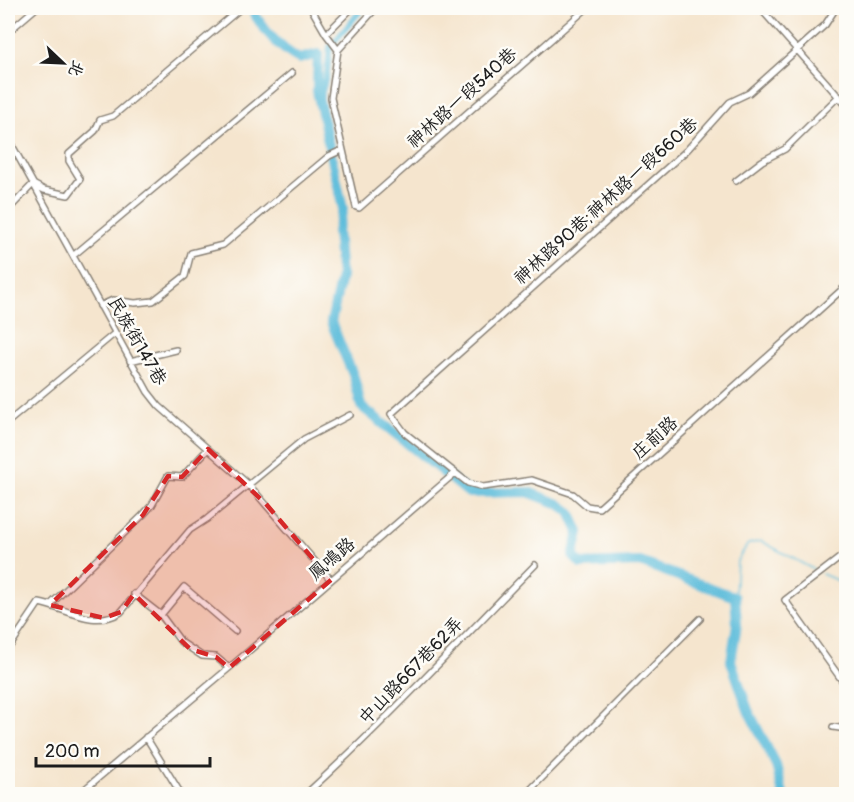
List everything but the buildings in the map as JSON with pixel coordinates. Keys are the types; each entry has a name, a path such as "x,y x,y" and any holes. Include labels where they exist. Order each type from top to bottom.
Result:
{"street":[{"path":"8,32 36,8"},
{"path":"8,210 33,184 44,190 68,195 72,192 80,179 69,161 69,154 95,131 100,120 113,116 241,8"},
{"path":"311,8 338,50"},
{"path":"326,34 352,8"},
{"path":"100,306 113,300 135,303 153,302 185,276 191,253 223,245 329,156 342,150 331,98 338,50 376,8"},
{"name":"神林路一段540巷","path":"342,150 356,207 365,205 587,8"},
{"path":"759,8 846,105"},
{"name":"神林路90巷;神林路一段660巷","path":"455,473 405,433 391,414 687,150 730,102 749,93 825,25 836,8"},
{"path":"74,255 292,73"},
{"path":"736,182 762,161 785,149 839,96"},
{"name":"民族街147巷","path":"8,138 74,255 114,334 159,406 249,485 330,580"},
{"name":"庄前路","path":"455,473 468,483 483,487 532,480 573,494 587,506 599,508 846,286"},
{"path":"8,422 114,334"},
{"path":"130,361 176,350"},
{"path":"8,650 39,603 87,618 104,618 120,612 190,530 207,519 304,439 350,415"},
{"path":"50,605 147,510 168,476 182,477 208,449"},
{"name":"鳳鳴路","path":"79,795 455,473"},
{"path":"846,553 785,600 846,686"},
{"name":"中山路667巷62弄","path":"306,795 361,744 418,682 535,565"},
{"path":"161,615 184,587 236,631"},
{"path":"134,594 161,615 181,642 202,656 216,657 229,668"},
{"path":"526,795 700,619"},
{"path":"833,727 846,729"},
{"path":"146,737 181,795"}],"highlighted area":[{"path":"208,449 266,504 331,580 229,668 216,657 190,649 134,594 121,612 104,618 50,605 143,515 168,476 182,477"}],"waterway":[{"path":"251,8 271,36 291,54 299,59 318,54 317,91 343,209 337,231 341,277 331,322 354,377 361,406 469,493 528,492 559,504 570,512 579,532 573,556 581,564 640,562 735,597 737,624 731,661 748,710 776,765 783,794"},
{"path":"321,96 330,47 363,8"},
{"path":"735,597 737,561 748,544 761,541 818,572"},
{"path":"822,574 846,584"}]}
